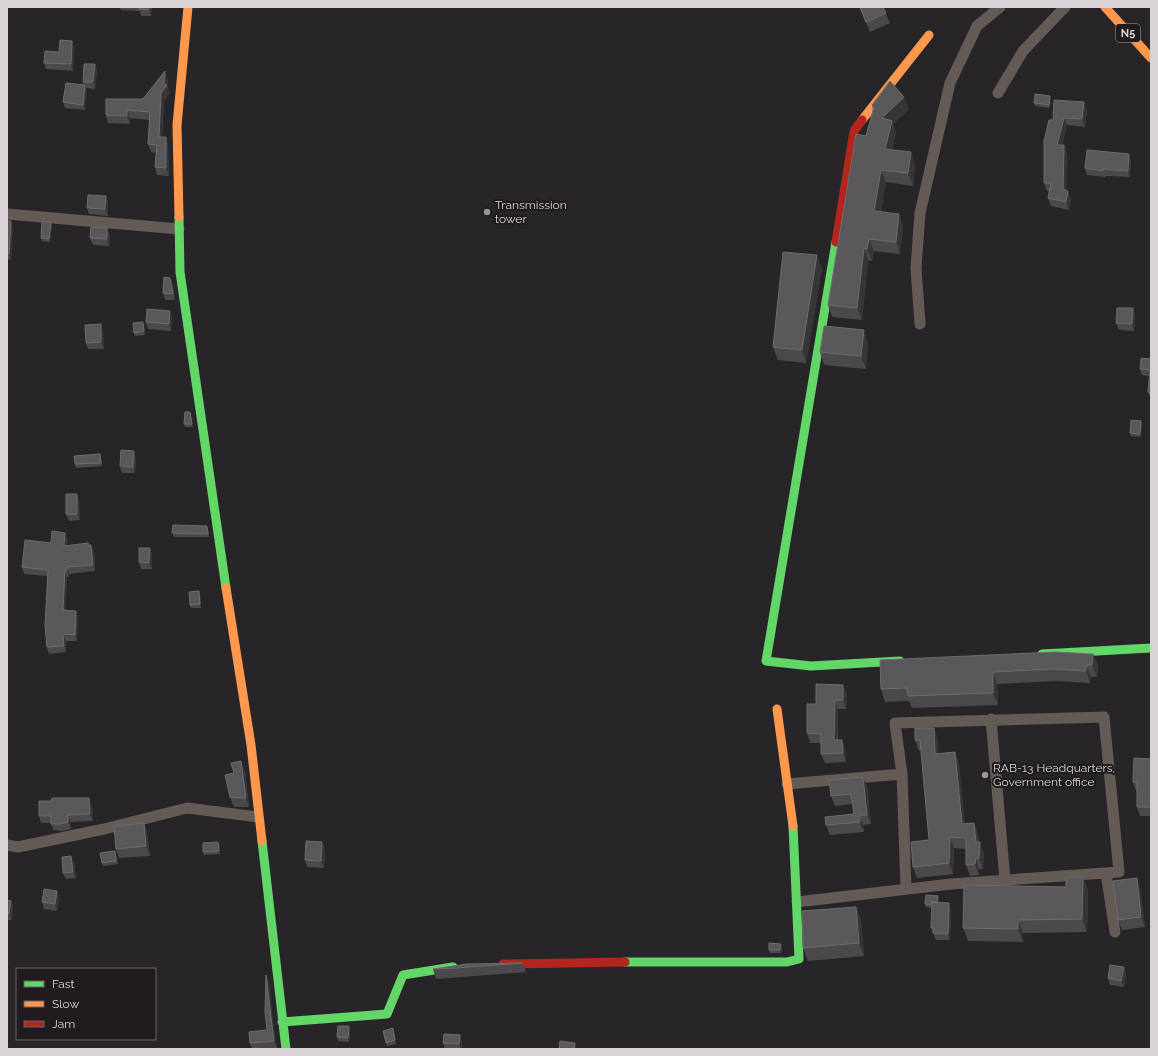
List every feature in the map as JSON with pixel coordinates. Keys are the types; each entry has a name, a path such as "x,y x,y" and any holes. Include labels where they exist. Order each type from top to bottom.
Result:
{"main road":[{"path":"188,7 176,125 180,272 250,745 286,1049"},
{"name":"N5","path":"1105,7 1151,58"},
{"path":"914,660 811,666 766,661 854,130 928,35"},
{"path":"1032,654 1151,648"},
{"path":"493,964 671,961 787,962 799,959 793,823 777,709"},
{"path":"282,1022 387,1014 403,974 462,965"}],"street":[{"path":"920,324 916,268 920,213 950,83 977,26 1000,7"},
{"path":"998,94 1023,51 1065,7"},
{"path":"7,214 179,229"},
{"path":"797,902 906,889 1119,872 1104,717 991,719 896,723 902,774 906,889"},
{"path":"991,719 1005,880"},
{"path":"787,784 902,774"},
{"path":"7,845 18,847 88,833 187,808 258,818"},
{"path":"1106,873 1115,932"}],"building":[{"path":"139,7 149,7 149,10 139,9"},
{"path":"860,7 883,7 886,13 866,22"},
{"path":"60,40 72,41 71,64 44,63 45,51 59,52"},
{"path":"84,64 95,64 93,82 83,82"},
{"path":"165,71 164,83 167,85 161,93 159,137 166,137 166,168 155,167 157,145 148,144 150,112 127,110 127,116 106,115 106,99 143,99"},
{"path":"890,81 904,97 882,118 892,121 885,149 911,152 908,173 881,170 874,211 899,214 896,242 869,239 867,249 864,248 857,308 828,305 856,134 866,136 874,107 872,105"},
{"path":"66,83 85,85 83,105 63,102"},
{"path":"1035,94 1050,96 1049,105 1034,103"},
{"path":"1054,100 1084,102 1082,119 1064,118 1057,145 1064,145 1063,189 1068,191 1066,202 1048,198 1051,183 1044,183 1044,141 1049,120 1053,120"},
{"path":"1087,150 1129,154 1128,171 1103,169 1103,171 1085,168"},
{"path":"88,195 106,196 105,209 87,208"},
{"path":"7,221 11,221 9,254 7,254"},
{"path":"42,221 51,222 49,239 41,238"},
{"path":"91,227 107,228 107,239 90,238"},
{"path":"783,252 817,255 802,350 773,347"},
{"path":"164,277 170,278 173,294 163,293"},
{"path":"1117,308 1133,308 1132,324 1116,323"},
{"path":"147,309 170,311 169,324 146,322"},
{"path":"143,322 144,331 134,333 133,323"},
{"path":"101,324 101,342 86,343 85,325"},
{"path":"824,326 864,330 861,356 820,352"},
{"path":"1141,358 1151,359 1151,393 1148,392 1150,370 1140,369"},
{"path":"185,412 190,412 192,424 184,424"},
{"path":"1131,420 1141,421 1140,434 1130,433"},
{"path":"121,450 134,451 133,467 120,466"},
{"path":"100,454 101,463 75,464 74,456"},
{"path":"66,494 77,494 77,514 66,514"},
{"path":"173,525 207,526 208,534 172,533"},
{"path":"52,531 65,533 64,546 88,543 88,545 91,545 93,565 67,567 67,570 65,570 63,610 76,611 75,635 63,634 64,646 47,647 45,625 48,570 22,567 25,540 51,543"},
{"path":"139,548 150,548 149,563 139,562"},
{"path":"199,591 200,604 190,605 189,592"},
{"path":"1055,652 1093,654 1092,665 1086,665 1086,671 1052,669 993,672 993,693 908,696 907,688 881,689 880,660"},
{"path":"816,684 843,685 843,700 835,700 834,740 842,740 843,753 821,754 821,734 807,733 807,704 816,704"},
{"path":"915,728 934,728 935,754 955,752 962,824 974,823 976,842 980,842 979,858 976,858 975,864 966,865 966,838 950,837 949,863 913,867 911,842 929,840 920,740 915,740"},
{"path":"1134,758 1151,759 1151,807 1137,807 1137,782 1133,782"},
{"path":"241,761 246,798 230,797 225,775 234,773 231,763"},
{"path":"863,777 867,815 859,815 860,822 826,825 825,817 854,814 851,794 831,796 829,780"},
{"path":"52,798 89,798 90,814 68,815 68,822 51,824 51,816 39,816 39,801 51,801"},
{"path":"144,823 146,846 116,849 114,826"},
{"path":"306,841 322,842 321,861 305,860"},
{"path":"218,842 219,851 203,852 203,843"},
{"path":"115,851 116,861 102,863 100,853"},
{"path":"71,856 73,872 63,873 62,857"},
{"path":"1066,877 1083,877 1082,919 1018,920 1018,929 963,928 964,885 1066,887"},
{"path":"1137,878 1141,917 1118,920 1113,881"},
{"path":"44,889 57,891 55,904 42,902"},
{"path":"926,895 938,896 937,903 932,902 932,905 925,904"},
{"path":"7,900 11,901 9,914 7,913"},
{"path":"932,902 949,903 948,934 933,933 934,928 931,928"},
{"path":"856,907 859,943 803,948 802,911"},
{"path":"769,943 781,944 780,950 769,950"},
{"path":"523,963 457,968 433,969 467,964"},
{"path":"1110,965 1124,967 1121,981 1108,978"},
{"path":"266,975 274,1041 250,1043 249,1032 267,1030 265,1012"},
{"path":"338,1026 349,1026 348,1038 337,1037"},
{"path":"393,1028 395,1040 386,1043 383,1031"},
{"path":"444,1034 460,1035 459,1044 443,1043"},
{"path":"560,1041 575,1043 574,1049 559,1049"}],"traffic: fast":[{"path":"179,217 180,272 226,588"},
{"path":"836,242 766,661 811,666 900,661"},
{"path":"1042,654 1151,648"},
{"path":"625,962 787,962 799,959 793,826"},
{"path":"262,841 286,1049"},
{"path":"282,1022 387,1014 403,975 453,967"}],"traffic: slow":[{"path":"179,217 177,125 188,7"},
{"path":"1105,7 1151,58"},
{"path":"862,120 929,35"},
{"path":"226,588 251,745 262,841"},
{"path":"777,709 793,826"}],"traffic: jam":[{"path":"836,242 854,131 862,120"},
{"path":"503,964 625,962"}],"place":[{"name":"Transmission tower","path":"487,212"},
{"name":"RAB-13 Headquarters, Government office","path":"985,775"}]}
